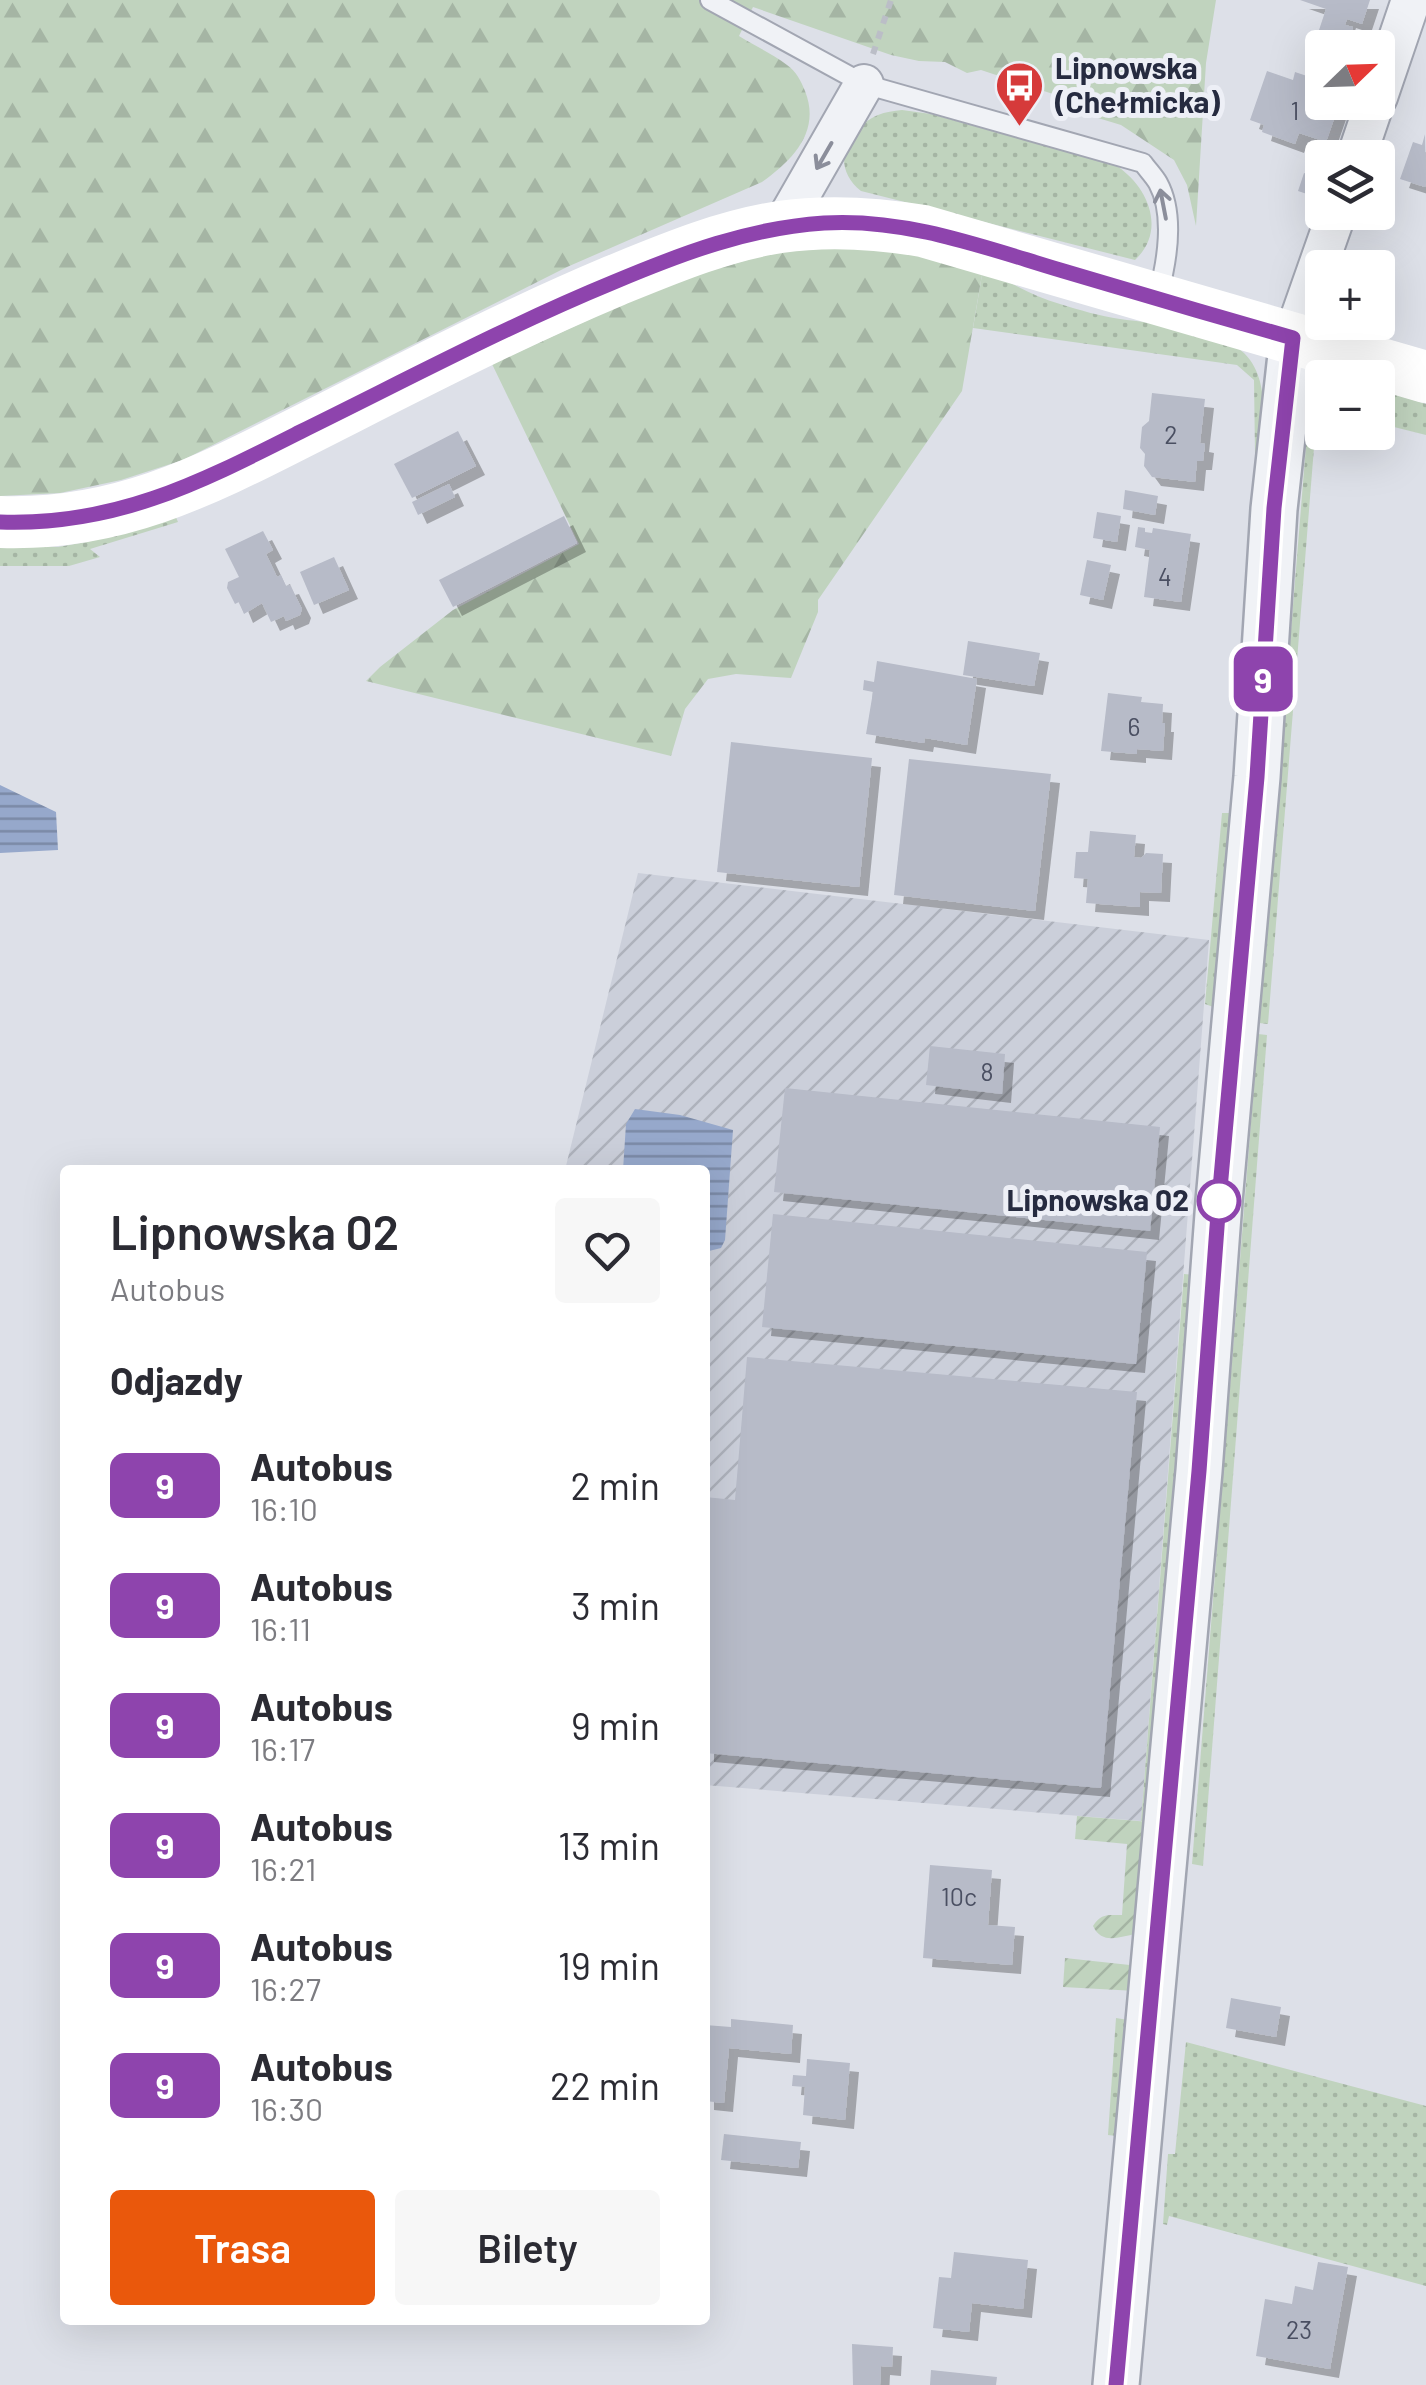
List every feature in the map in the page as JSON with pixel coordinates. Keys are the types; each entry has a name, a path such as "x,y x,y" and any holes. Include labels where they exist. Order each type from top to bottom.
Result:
{"main road":[{"path":"0,522 40,523 106,514 171,493 560,304 682,253 782,227 856,222 923,231 1426,378"}],"street":[{"path":"1395,46 1411,0"},
{"path":"782,227 864,84"},
{"path":"1116,2385 1199,1471 1257,777 1274,508 1293,338 1331,230"}],"lane":[{"path":"710,0 864,84 1142,164 1158,183 1165,207 1167,262 1157,299"}],"path":[{"path":"864,84 891,0"}],"shaded area":[{"path":"638,873 1209,940 1141,1821 710,1785 710,1165 566,1165"}],"green space":[{"path":"0,0 1216,0 1206,63 1196,226 1187,185 1174,160 1121,125 1075,111 1077,102 981,70 967,73 945,62 891,55 753,7 739,36 793,70 809,105 807,132 801,143 762,182 567,267 183,460 121,480 60,493 0,496"},
{"path":"902,110 931,114 1117,166 1137,185 1150,210 1152,223 1145,248 1135,260 861,191 846,171 844,160 850,139 878,115"},
{"path":"881,246 983,269 962,391 818,600 818,612 791,678 736,674 708,679 685,709 671,756 366,681 453,610 579,544 492,364 671,282 778,251"},
{"path":"983,269 1050,301 1112,318 1202,332 1232,344 1244,353 1258,375 1263,402 1263,456 1255,455 1254,380 1237,365 973,328"},
{"path":"1395,394 1426,404 1426,435 1395,427"},
{"path":"1306,450 1314,450 1268,1024 1259,1023"},
{"path":"175,515 178,522 90,549 100,557 69,566 0,566 0,544 58,547"},
{"path":"1222,813 1233,813 1216,1008 1205,1004"},
{"path":"1258,1034 1267,1035 1203,1866 1192,1864"},
{"path":"1184,1274 1196,1275 1150,1822 1141,1821"},
{"path":"1077,1816 1150,1822 1141,1933 1108,1938 1093,1926 1102,1917 1122,1915 1127,1844 1075,1839"},
{"path":"1065,1958 1139,1966 1136,1991 1063,1987"},
{"path":"1116,2018 1134,2021 1124,2137 1108,2135"},
{"path":"1186,2042 1426,2106 1426,2286 1169,2216 1167,2225 1163,2224 1168,2154 1175,2154"}],"water":[{"path":"0,785 56,812 58,850 0,853"},
{"path":"635,1109 680,1115 733,1130 725,1240 721,1248 710,1251 710,1165 623,1165 626,1124"}],"building":[{"path":"1300,0 1370,0 1362,24 1347,19 1345,25 1352,30 1319,30 1326,9"},
{"path":"1267,71 1293,80 1295,72 1305,75 1305,120 1334,120 1327,140 1299,133 1295,144 1262,132 1264,125 1250,120"},
{"path":"1425,134 1425,187 1400,179 1413,142 1422,145"},
{"path":"1304,173 1305,173 1305,193 1298,191"},
{"path":"1152,393 1205,399 1200,443 1205,444 1203,461 1197,461 1195,482 1152,477 1144,466 1145,454 1140,448 1142,427 1149,421"},
{"path":"458,431 476,466 412,498 394,464"},
{"path":"449,484 455,497 418,515 412,502"},
{"path":"1125,490 1158,496 1155,515 1123,509"},
{"path":"1097,512 1121,516 1117,542 1093,538"},
{"path":"564,516 577,543 453,607 439,580"},
{"path":"1138,527 1152,533 1153,528 1191,534 1181,602 1144,597 1150,550 1135,547"},
{"path":"263,531 273,550 266,554 277,577 281,575 286,586 290,585 302,609 300,615 286,621 284,616 271,622 262,603 244,614 227,588 228,582 239,577 225,549"},
{"path":"334,557 349,590 314,605 300,572"},
{"path":"1087,560 1111,565 1103,600 1080,595"},
{"path":"968,641 1040,653 1034,686 963,675"},
{"path":"877,661 977,679 967,745 866,734 873,692 863,690 864,680 874,682"},
{"path":"1108,693 1163,704 1163,751 1101,751"},
{"path":"731,742 872,758 859,887 717,872"},
{"path":"909,759 1051,774 1035,911 894,895"},
{"path":"1090,831 1136,835 1134,857 1163,854 1161,893 1140,892 1140,907 1086,903 1088,879 1074,878 1076,852 1088,852"},
{"path":"930,1046 1005,1054 1002,1094 926,1085"},
{"path":"785,1088 1160,1127 1150,1231 774,1192"},
{"path":"773,1214 1147,1252 1136,1364 762,1327"},
{"path":"747,1357 1137,1392 1101,1788 710,1753 710,1498 735,1500"},
{"path":"930,1865 992,1870 988,1925 1015,1927 1012,1965 923,1958"},
{"path":"1231,1998 1281,2007 1276,2037 1226,2028"},
{"path":"731,2019 793,2025 791,2054 729,2048 724,2103 710,2102 710,2025 731,2027"},
{"path":"807,2059 850,2063 845,2120 803,2115 805,2087 792,2086 793,2075 806,2076"},
{"path":"724,2134 801,2142 798,2168 721,2160"},
{"path":"954,2252 1028,2260 1023,2309 972,2303 969,2332 933,2328 939,2277 951,2278"},
{"path":"1318,2262 1348,2267 1330,2369 1256,2356 1265,2299 1292,2304 1295,2286 1313,2290"},
{"path":"852,2344 893,2347 892,2367 881,2366 880,2385 853,2385"},
{"path":"931,2370 997,2377 996,2385 930,2385"}],"bus line":[{"name":"9","path":"0,522 40,523 106,514 171,493 238,464 560,304 682,253 782,227 856,222 923,231 1293,338 1274,508 1257,777 1199,1471 1116,2385"}],"place":[{"name":"Lipnowska (Chełmicka)","path":"1020,128"},
{"name":"Lipnowska 02","path":"1219,1201"}]}
